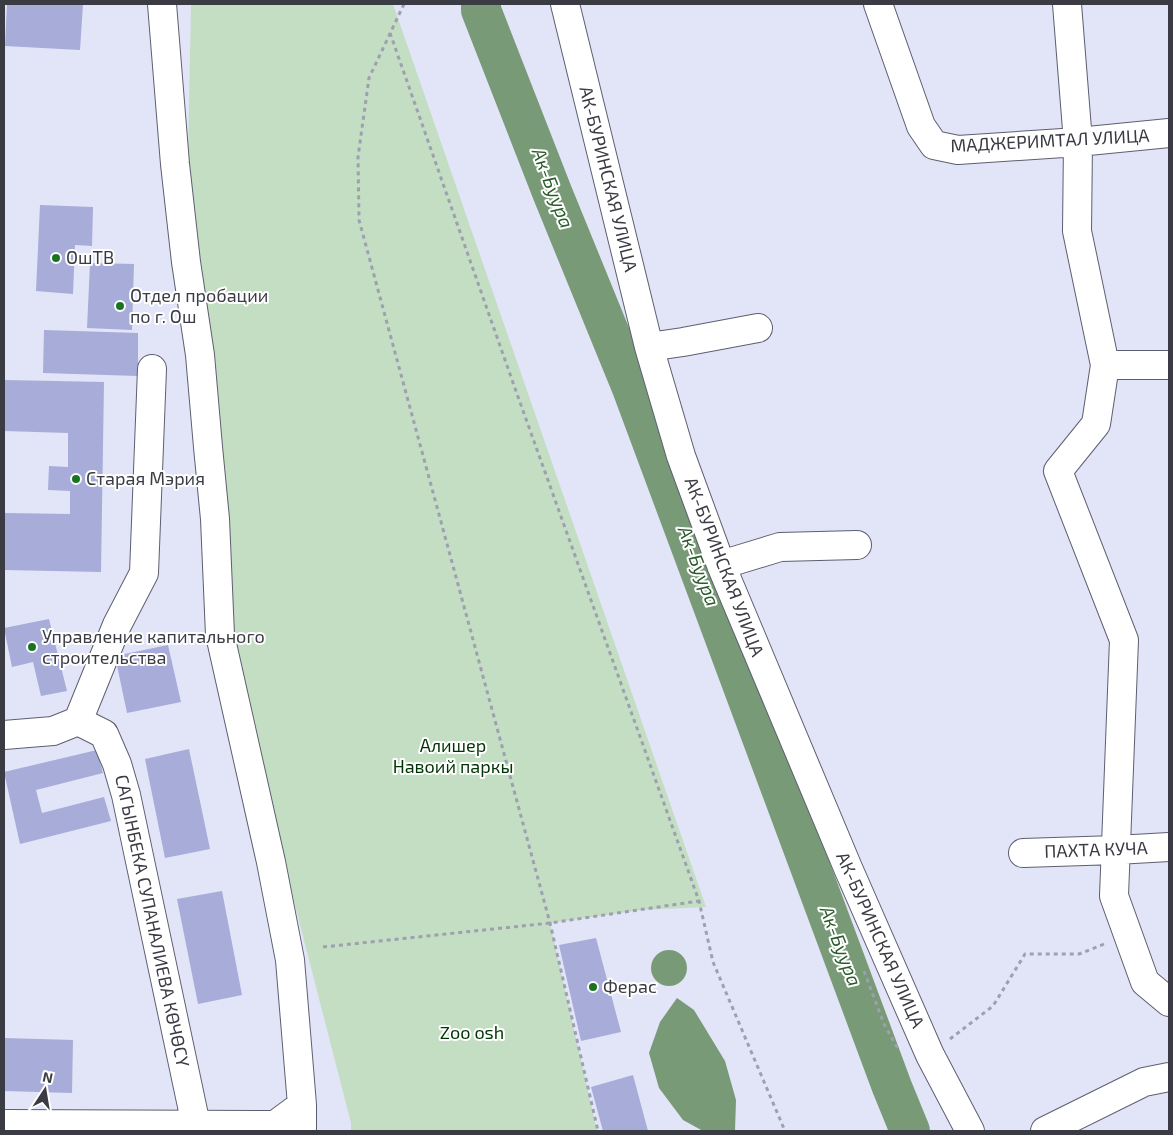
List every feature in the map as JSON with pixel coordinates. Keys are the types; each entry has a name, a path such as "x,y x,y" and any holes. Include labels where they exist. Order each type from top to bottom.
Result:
{"street":[{"path":"4,1124 275,1125 302,1118 290,960 271,862 220,635 211,474 200,355 186,262 175,164 162,4"},
{"name":"АК-БУРИНСКАЯ УЛИЦА","path":"565,4 649,346 682,456 721,565 848,868 930,1055 970,1131"},
{"name":"МАДЖЕРИМТАЛ УЛИЦА","path":"878,4 921,126 934,145 958,150 1169,134"},
{"path":"1066,4 1078,142 1077,231 1104,365 1096,424 1058,471 1124,640 1114,896 1145,982 1169,1002"},
{"path":"649,346 683,342 758,328"},
{"path":"1104,365 1169,365"},
{"path":"4,735 53,731 78,721 117,625 144,573 152,369"},
{"path":"721,565 780,547 857,545"},
{"name":"САГЫНБЕКА СУПАНАЛИЕВА КӨЧӨСҮ","path":"78,721 104,734 117,764 124,787 196,1125"},
{"name":"ПАХТА КУЧA","path":"1023,853 1169,847"},
{"path":"1045,1131 1144,1082 1169,1077"}],"path":[{"path":"404,4 369,78 358,157 359,220 550,922 598,1131"},
{"path":"390,33 699,901 712,962 785,1131"},
{"path":"323,947 550,922 699,901"},
{"path":"930,1055 993,1006 1025,954 1079,954 1128,935"}],"green space":[{"name":"Алишер Навоий паркы","path":"191,4 393,4 706,907 641,910 550,923 597,1131 351,1131 351,1123 227,641 187,204"}],"shaded area":[{"path":"669,950 676,951 682,955 686,961 686,975 682,981 676,985 669,986 662,985 656,981 652,975 651,968 652,961 656,955 662,951"},
{"path":"677,998 694,1010 725,1061 736,1100 735,1131 703,1131 683,1120 659,1088 649,1053 660,1022"}],"building":[{"path":"7,4 83,4 80,50 5,46"},
{"name":"ОшТВ","path":"40,205 93,207 92,246 75,245 73,294 36,291"},
{"path":"90,263 134,264 132,330 87,328"},
{"path":"44,330 138,333 138,376 43,373"},
{"name":"Старая Мэрия","path":"4,380 104,382 101,572 4,570 4,513 70,514 70,491 48,490 49,466 68,467 68,433 4,431"},
{"name":"Управление капитального строительства","path":"49,619 67,691 41,696 33,662 12,667 4,628"},
{"path":"168,645 181,702 127,713 115,656"},
{"path":"189,749 210,849 165,858 145,759"},
{"path":"97,750 103,773 36,790 42,813 104,797 111,821 20,844 4,772"},
{"path":"222,891 242,995 198,1004 177,899"},
{"path":"596,938 621,1032 581,1041 559,945"},
{"path":"4,1038 73,1040 72,1093 4,1091"},
{"path":"633,1075 648,1131 603,1131 591,1087"}],"waterway":[{"name":"Ак-Буура","path":"481,4 481,10 552,192 632,388 910,1131"}],"place":[{"name":"ОшТВ","path":"56,258"},
{"name":"Отдел пробации по г. Ош","path":"120,306"},
{"name":"Старая Мэрия","path":"76,479"},
{"name":"Управление капитального строительства","path":"32,647"},
{"name":"Ферас","path":"593,987"}],"park label":[{"name":"Zoo osh","path":"472,1033"}]}
